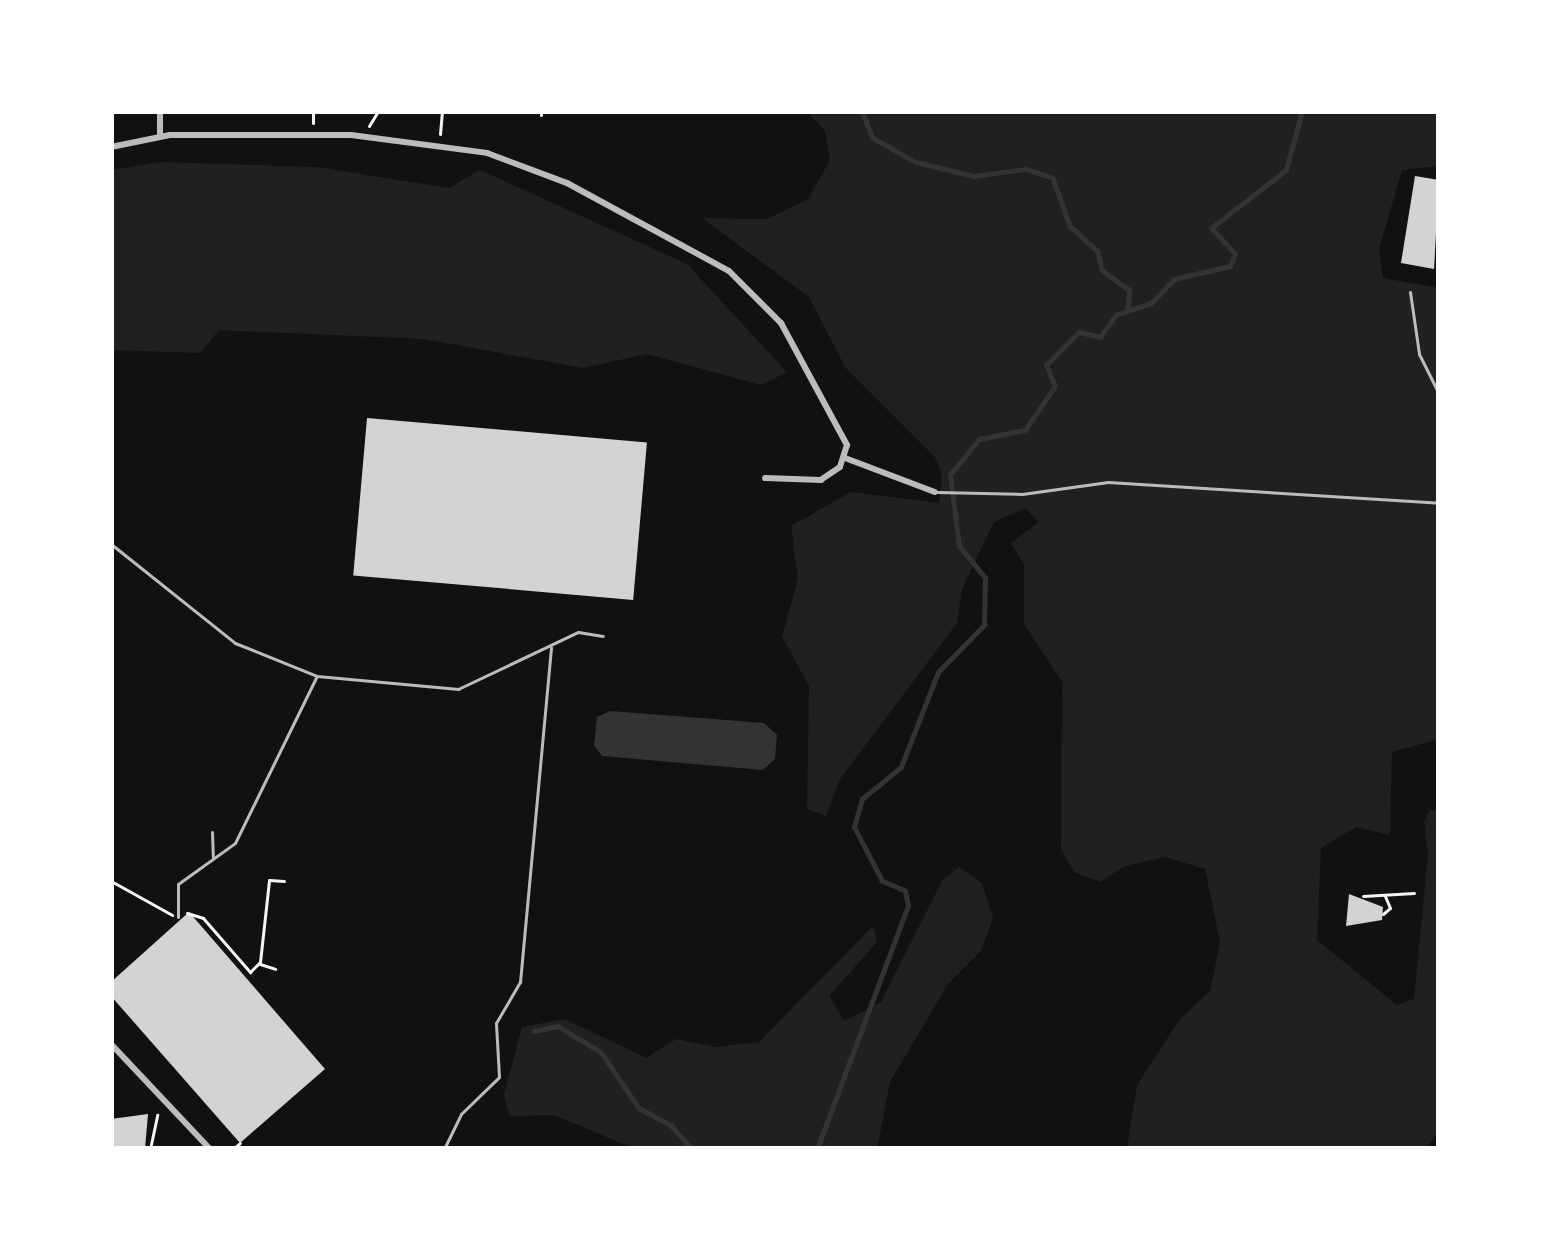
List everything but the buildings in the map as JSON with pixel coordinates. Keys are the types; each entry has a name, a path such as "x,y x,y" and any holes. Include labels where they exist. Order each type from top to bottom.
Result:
{"street":[{"path":"160,111 160,135"},
{"path":"111,147 160,135 313,132 487,154 567,183 708,258 766,303 843,431 845,458"},
{"path":"765,478 821,480 845,458"},
{"path":"845,458 935,492"},
{"path":"111,1044 210,1149"}],"lane":[{"path":"1410,292 1419,354 1439,394"},
{"path":"935,492 988,495 1108,482 1439,503"},
{"path":"111,544 235,643 317,676 458,689 578,632 603,636"},
{"path":"444,1149 461,1114 499,1077 496,1023 520,982 551,645"},
{"path":"178,917 178,884 235,843 302,693 317,676"},
{"path":"212,832 214,859"}],"path":[{"path":"313,111 313,123"},
{"path":"369,126 378,111"},
{"path":"440,136 442,111"},
{"path":"111,881 178,917 202,918 250,972 260,962 268,880 284,881"},
{"path":"1363,896 1414,893"},
{"path":"1383,914 1390,908 1384,895"},
{"path":"260,962 275,969"},
{"path":"150,1149 157,1115"},
{"path":"233,1149 240,1143"}],"shaded area":[{"path":"806,111 1439,111 1439,166 1402,170 1379,249 1383,278 1439,288 1439,739 1392,752 1390,835 1356,827 1321,848 1317,940 1397,1005 1414,999 1428,854 1424,821 1430,810 1439,812 1439,1132 1425,1149 1127,1149 1137,1085 1180,1019 1210,991 1220,942 1205,869 1165,857 1125,866 1100,882 1074,872 1061,849 1062,682 1024,624 1024,565 1011,543 1039,522 1025,508 994,522 962,589 957,623 840,779 826,816 807,809 809,686 782,637 798,578 791,526 851,492 939,503 942,475 935,457 845,367 809,297 702,218 767,219 808,199 830,160 825,131"},
{"path":"161,162 317,167 449,188 480,170 687,264 787,372 761,385 647,354 583,368 423,339 219,330 200,353 111,350 111,170"},
{"path":"610,711 764,723 777,735 775,759 763,770 602,756 594,745 597,717"},
{"path":"959,867 982,883 993,918 981,951 948,984 890,1082 877,1149 635,1149 554,1115 509,1116 504,1094 522,1027 565,1019 646,1058 676,1039 716,1047 759,1042 873,926 877,942 829,996 844,1021 881,1002 942,881"}],"waterway":[{"path":"862,111 873,138 916,162 974,176 1026,169 1053,178 1070,226 1098,251 1102,270 1130,290 1128,309"},
{"path":"817,1149 908,906 905,891 882,881 854,827 862,799 901,767 938,672 984,625 985,578 959,546 950,475 979,439 1025,430 1055,386 1046,365 1079,332 1100,337 1116,315 1151,303 1174,279 1230,266 1235,254 1211,228 1286,170 1302,111"},
{"path":"534,1031 558,1026 601,1052 639,1108 671,1125 692,1149"}]}
